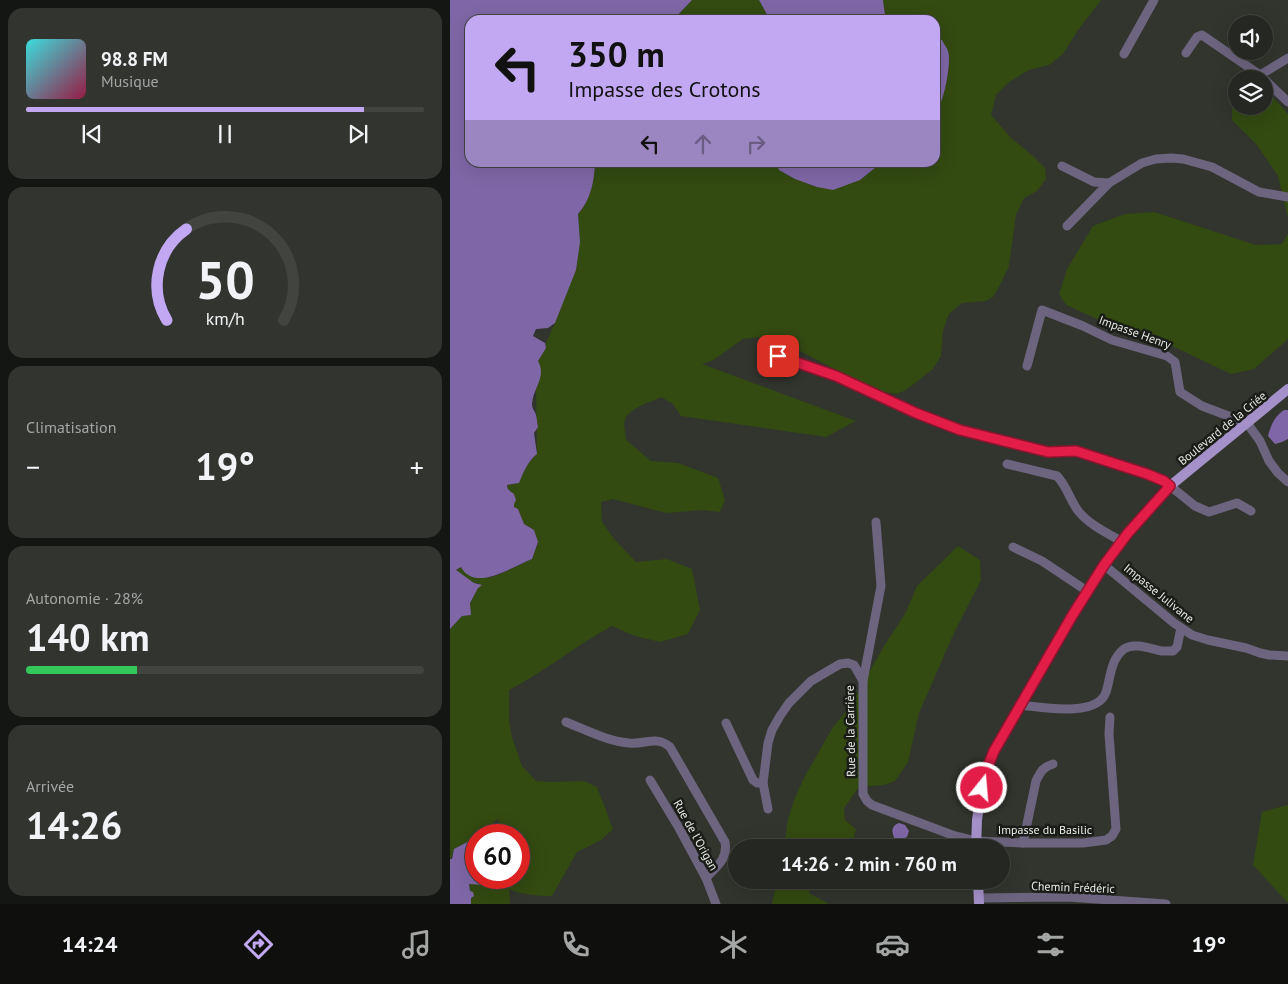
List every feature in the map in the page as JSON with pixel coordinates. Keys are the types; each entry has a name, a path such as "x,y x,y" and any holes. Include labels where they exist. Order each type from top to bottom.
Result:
{"main road":[{"name":"Boulevard de la Criée","path":"976,839 984,776 994,751 1104,565 1121,541 1170,486 1287,393"}],"street":[{"path":"1124,54 1154,0"},
{"path":"1186,52 1197,37 1202,35 1253,70"},
{"path":"1268,70 1288,58"},
{"path":"1273,88 1288,102"},
{"path":"1067,226 1109,183 1142,163 1156,159 1183,159 1212,167 1259,192 1288,197"},
{"path":"1062,166 1094,182 1109,183"},
{"name":"Impasse Henry","path":"1027,366 1042,310 1112,340 1167,356 1175,362 1180,392 1202,406 1247,423"},
{"path":"778,356 836,376 960,430 1048,452 1076,451 1147,474 1164,481 1195,506 1209,512 1237,503 1252,511"},
{"path":"1247,423 1260,440 1269,461 1288,482"},
{"path":"1007,464 1057,476 1062,481 1078,511 1087,520 1121,541"},
{"path":"863,681 880,586 876,522"},
{"path":"1013,547 1042,561 1087,591"},
{"name":"Impasse Julivane","path":"1104,565 1192,635 1260,653 1288,656"},
{"path":"1020,705 1069,709 1092,706 1100,701 1106,693 1114,661 1124,649 1135,646 1173,651 1177,647 1182,628"},
{"name":"Rue de la Carrière","path":"763,783 768,743 772,730 789,703 811,682 840,664 848,663 854,665 863,681 863,794 867,801 872,805 963,839"},
{"name":"Impasse du Basilic","path":"1010,844 1083,843 1106,840 1112,836 1116,829 1109,734 1110,717"},
{"path":"566,722 621,742 632,744 658,741 670,748 725,842 725,855 706,878"},
{"path":"726,723 753,780 757,784 763,783 768,809"},
{"path":"1023,844 1036,781 1040,772 1046,766 1053,764"},
{"name":"Rue de l'Origan","path":"650,780 706,878 716,904"},
{"name":"Chemin Frédéric","path":"979,901 1068,897 1166,904"}],"green space":[{"path":"692,0 759,0 767,15 678,15"},
{"path":"883,0 1101,0 1078,30 1063,54 1049,65 1029,70 1009,82 996,95 991,115 1011,138 1045,168 1046,179 1037,191 1024,198 1016,215 1009,266 993,297 986,301 962,303 949,314 943,331 941,356 933,369 906,390 897,394 884,392 863,384 779,340 760,337 743,339 712,361 702,364 856,421 826,437 681,416 673,404 661,397 630,412 624,425 626,440 651,461 678,463 718,478 725,500 720,512 703,510 666,513 613,499 601,502 602,522 615,540 636,562 667,559 692,569 700,610 688,634 660,642 635,636 612,626 509,690 509,720 512,738 522,766 536,781 584,781 597,787 613,829 601,840 577,852 552,896 530,895 509,889 530,889 530,824 499,824 498,819 492,824 465,824 465,843 454,849 450,859 450,629 462,616 471,614 470,603 479,583 474,583 456,571 461,567 479,577 484,578 498,575 532,559 538,543 534,530 524,524 518,509 514,507 516,500 514,494 508,490 508,485 519,483 526,467 537,454 536,388 539,382 538,361 564,298 580,242 578,214 591,190 595,167 778,167 779,170 795,179 817,187 860,180 876,167 940,167 940,105 946,84 949,57 948,51 940,40 940,15 885,15"},
{"path":"1273,97 1288,114 1288,218 1278,176 1257,145 1232,120 1232,115 1273,115"},
{"path":"1154,212 1256,245 1282,244 1288,233 1288,339 1254,369 1231,374 1149,335 1106,323 1066,305 1059,294 1067,269 1093,226 1125,214"},
{"path":"958,546 980,560 981,580 953,635 919,713 908,762 895,781 884,785 859,787 844,808 845,820 856,829 854,839 785,839 788,819 804,778 833,727 849,708 884,646 905,614 917,586"},
{"path":"1288,805 1288,903 1253,865 1262,812"},
{"path":"470,889 509,889 510,904 471,904"},
{"path":"775,889 810,889 809,893 829,904 772,904"}],"shaded area":[{"path":"450,0 692,0 678,15 465,15 465,167 595,167 591,190 578,214 580,242 576,270 555,323 548,328 536,329 533,336 545,343 546,348 538,361 541,372 532,404 538,427 534,433 537,454 528,464 519,483 507,485 508,490 514,494 516,500 514,507 518,509 524,524 534,530 538,542 532,559 495,575 475,578 467,574 461,567 456,570 474,583 482,585 478,588 470,603 471,615 462,616 450,629"},
{"path":"759,0 883,0 885,15 767,15"},
{"path":"940,39 948,50 949,57 944,94 940,105"},
{"path":"778,167 876,167 860,180 833,190 817,187 795,179 779,170"},
{"path":"1284,410 1288,410 1288,439 1275,444 1268,436 1270,428 1278,415"},
{"path":"896,824 905,825 909,831 907,837 895,839 893,828"},
{"path":"465,843 465,889 470,889 473,892 474,896 471,898 471,904 450,904 450,859 452,859 454,849"}],"route":[{"path":"778,356 836,376 916,413 960,430 1048,452 1076,451 1147,474 1164,481 1170,486 1121,541 1087,591 994,751 984,776 982,788"}]}
